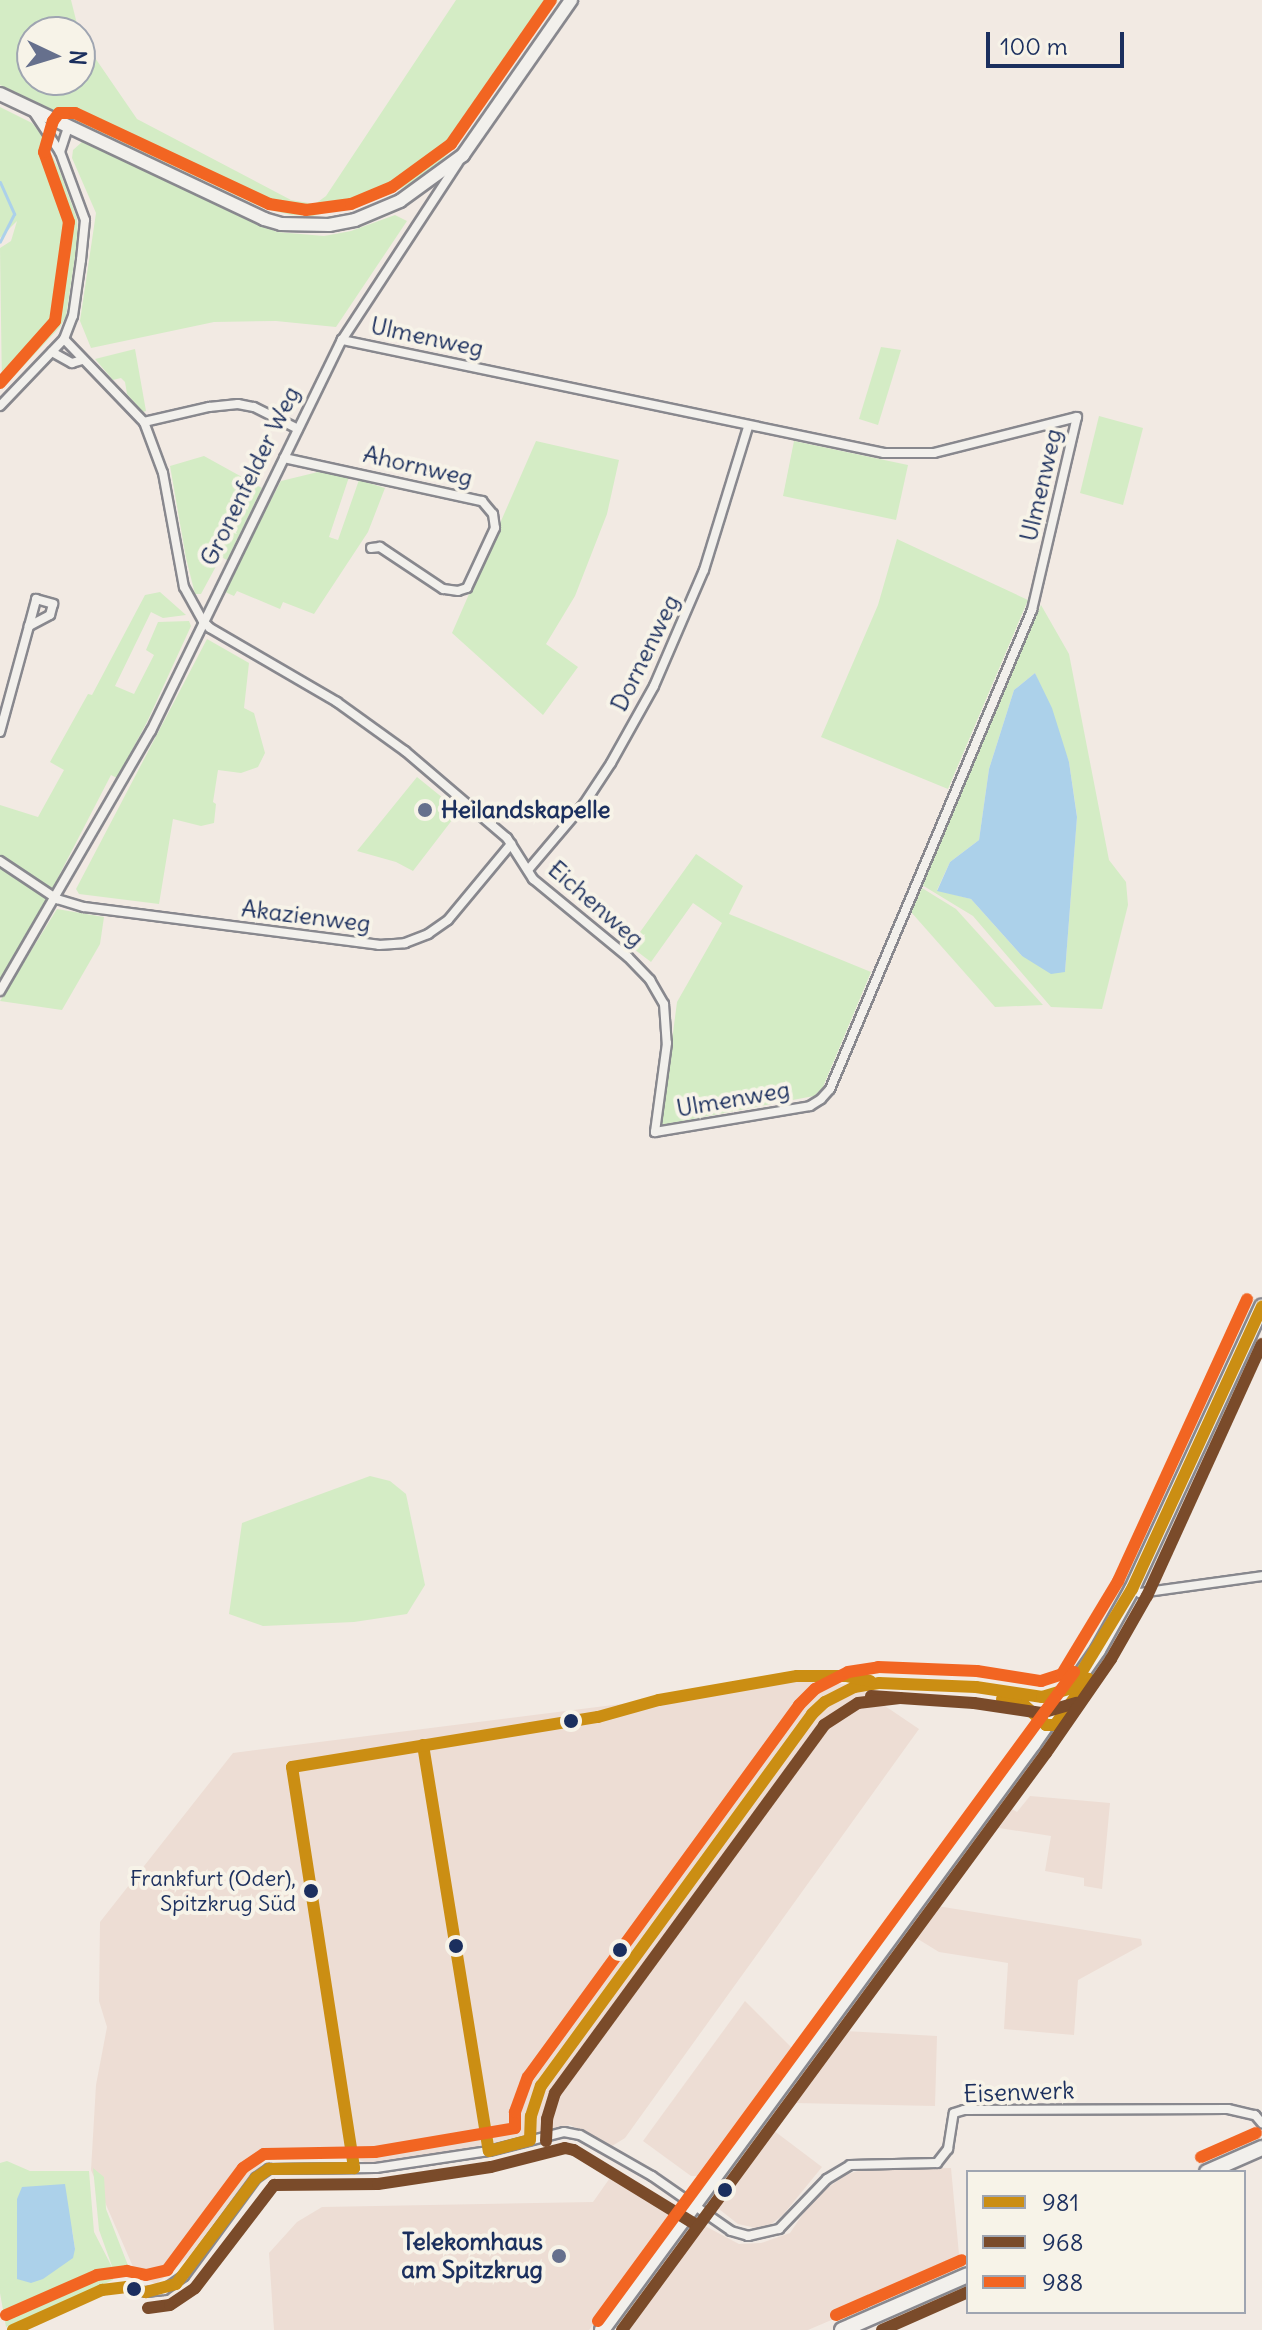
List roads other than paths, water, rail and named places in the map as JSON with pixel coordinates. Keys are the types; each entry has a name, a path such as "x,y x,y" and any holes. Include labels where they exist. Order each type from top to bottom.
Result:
{"main road":[{"name":"Gronenfelder Weg","path":"463,155 571,0"},
{"path":"0,94 257,216 281,224 306,226 355,220 378,212 422,187 463,155"},
{"path":"611,2330 1098,1650 1133,1592 1262,1306"},
{"path":"1212,2170 1262,2148"},
{"path":"602,2330 697,2206"},
{"path":"842,2330 966,2276"}],"street":[{"path":"0,406 64,339 78,291 85,220 60,152 32,110"},
{"path":"60,152 68,127"},
{"name":"Gronenfelder Weg","path":"0,991 57,899 151,731 342,340 417,220 463,155"},
{"path":"64,339 144,422 163,473 184,587 203,621"},
{"name":"Ulmenweg","path":"342,340 748,427 908,455 934,453 1077,417 1032,610 830,1089 810,1106 655,1132"},
{"path":"52,352 72,363 82,360"},
{"path":"144,422 209,407 238,404 254,407 298,429"},
{"name":"Dornenweg","path":"528,870 591,794 654,686 704,570 748,427"},
{"name":"Ahornweg","path":"284,458 482,501 493,514 495,528 467,588 458,591 443,589 380,547 371,548"},
{"name":"Eichenweg","path":"203,621 337,702 405,751 511,844 533,879 628,957 650,980 664,1004 667,1043 655,1132"},
{"path":"0,732 29,626"},
{"name":"Akazienweg","path":"0,861 57,899 84,907 379,945 405,943 428,934 448,920 511,844"},
{"path":"1133,1592 1262,1576"},
{"name":"Eisenwerk","path":"697,2206 731,2231 748,2236 768,2233 792,2216 827,2179 850,2165 937,2163 948,2149 954,2113 964,2110 1228,2109 1255,2115 1262,2123"},
{"path":"146,2292 164,2290 184,2276 256,2178 269,2169 376,2168 489,2151 564,2132 580,2135 697,2206"}],"water":[{"path":"1035,673 1052,708 1069,762 1077,817 1065,972 1051,974 1022,956 971,899 937,891 950,862 979,840 989,769 1014,690"},
{"path":"65,2184 75,2249 73,2258 43,2279 31,2283 17,2279 17,2199 22,2187"}],"waterway":[{"path":"0,182 14,214 0,242"}],"place":[{"name":"Heilandskapelle","path":"425,810"},
{"name":"Frankfurt (Oder), Spitzkrug Süd","path":"311,1891"},
{"name":"Telekomhaus am Spitzkrug","path":"559,2256"}]}
